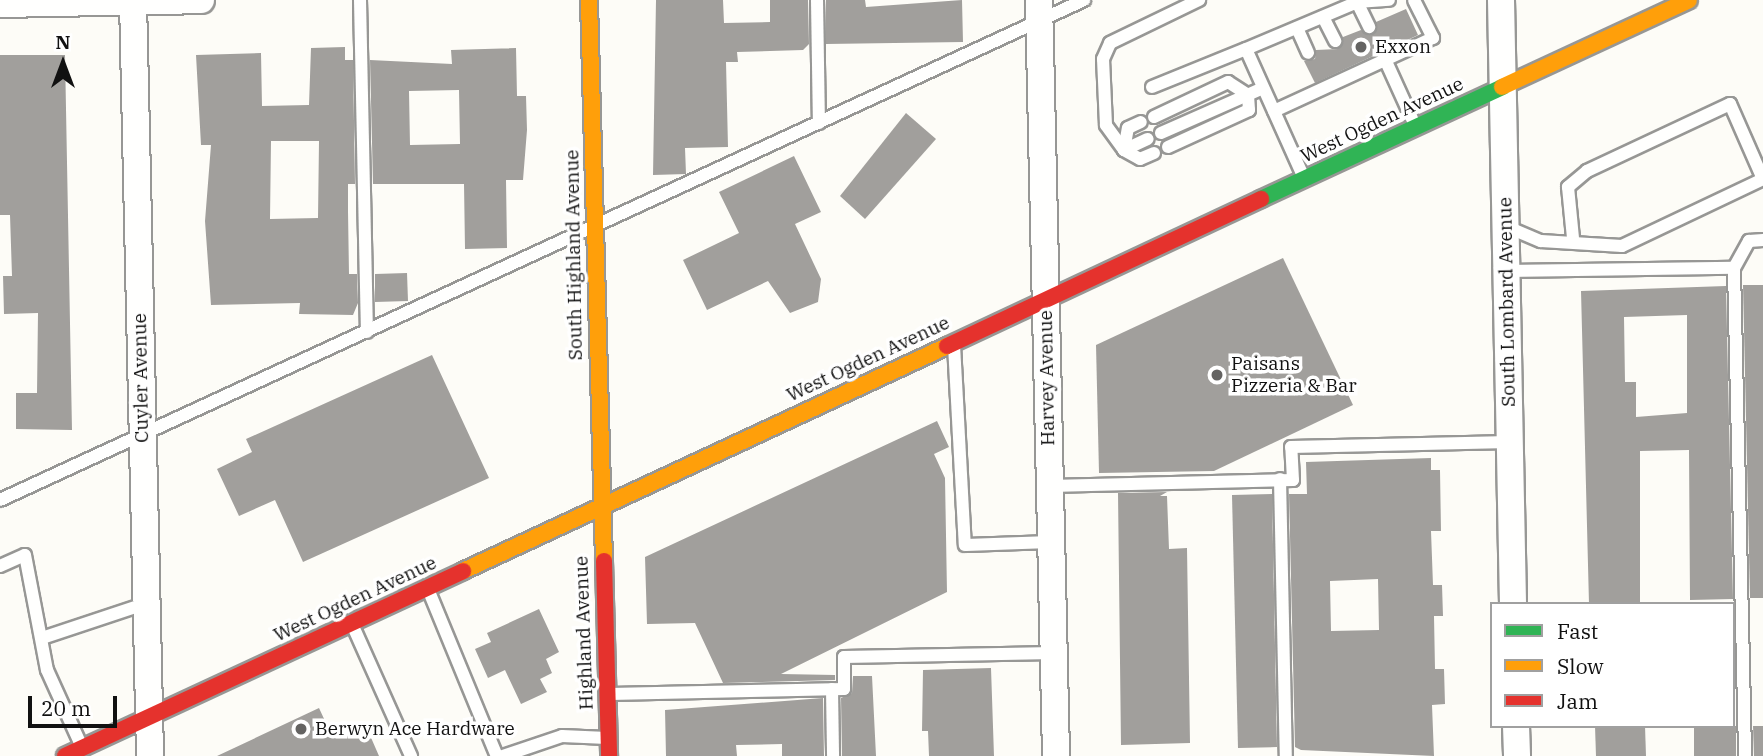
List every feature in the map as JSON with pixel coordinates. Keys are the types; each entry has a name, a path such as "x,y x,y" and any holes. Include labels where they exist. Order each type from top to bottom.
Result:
{"main road":[{"name":"South Highland Avenue","path":"589,0 601,509"},
{"name":"West Ogden Avenue","path":"65,756 601,509 954,342 1045,295 1305,179 1689,0"},
{"name":"Highland Avenue","path":"601,509 609,756"}],"street":[{"path":"0,4 201,0"},
{"name":"South Lombard Avenue","path":"1501,0 1513,602"},
{"name":"Cuyler Avenue","path":"133,1 150,756"},
{"name":"Harvey Avenue","path":"1040,10 1056,756"},
{"path":"1516,728 1517,756"}],"lane":[{"path":"360,0 367,332"},
{"path":"817,0 820,124"},
{"path":"0,500 820,124 1040,10 1084,0"},
{"path":"1154,153 1140,159 1124,150 1106,125 1103,59 1110,43 1199,0"},
{"path":"1152,87 1357,2 1388,0"},
{"path":"1274,111 1323,86 1433,38 1413,0"},
{"path":"1357,2 1369,27"},
{"path":"1323,17 1335,41"},
{"path":"1297,28 1308,54"},
{"path":"1246,49 1305,179"},
{"path":"1385,58 1416,127"},
{"path":"1124,150 1128,128 1228,82 1248,95"},
{"path":"1161,133 1263,88"},
{"path":"1168,147 1249,110 1248,95"},
{"path":"1505,226 1541,241 1573,238 1604,249 1622,246 1763,179 1730,104 1587,171 1568,187 1573,238"},
{"path":"1124,150 1148,139"},
{"path":"1745,756 1734,268 1749,241 1763,240"},
{"path":"1506,271 1734,268"},
{"path":"954,342 965,545 1051,542"},
{"path":"1050,486 1293,480 1292,447 1509,442"},
{"path":"1280,480 1286,756"},
{"path":"0,566 25,555 47,670 82,748"},
{"path":"428,589 497,756"},
{"path":"42,638 147,603"},
{"path":"352,624 411,756"},
{"path":"607,694 844,688 844,657 1054,653"},
{"path":"832,688 833,756"},
{"path":"503,756 568,735 608,738"}],"building":[{"path":"656,0 723,0 724,23 770,22 770,0 808,0 809,44 803,50 737,52 738,62 726,62 728,147 685,148 686,174 653,175"},
{"path":"826,0 865,0 866,7 962,0 963,42 826,44"},
{"name":"Exxon","path":"1406,9 1418,35 1315,83 1304,61 1315,59 1316,50 1338,49 1343,37 1361,30 1372,35 1376,22"},
{"path":"345,47 345,60 353,60 355,184 348,184 349,274 357,274 358,303 353,315 299,314 300,303 211,305 205,221 211,145 201,145 196,55 261,53 262,106 309,105 311,48","holes":["271,141 319,141 318,218 270,219"]},
{"path":"516,48 517,96 526,96 527,130 523,180 506,180 507,248 465,249 464,184 373,184 370,60 452,64 451,50","holes":["459,90 460,144 410,145 409,91"]},
{"path":"0,55 65,55 72,430 16,429 16,393 37,393 38,313 4,314 3,276 12,276 10,215 0,215"},
{"path":"906,113 936,139 865,219 840,196"},
{"path":"794,156 821,212 795,224 821,279 818,302 790,313 768,281 707,310 683,260 739,233 719,192"},
{"name":"Paisans Pizzeria & Bar","path":"1283,258 1353,405 1214,471 1099,473 1096,345"},
{"path":"407,273 408,301 375,302 375,274"},
{"path":"1743,285 1763,285 1763,598 1750,598"},
{"path":"1726,286 1733,599 1690,600 1689,450 1640,451 1640,602 1589,602 1581,291","holes":["1687,315 1687,413 1636,417 1636,382 1625,382 1624,317"]},
{"path":"432,355 489,478 303,562 275,500 239,516 217,469 252,452 246,439"},
{"path":"937,421 949,447 934,454 945,478 947,592 781,674 835,675 835,680 723,683 695,623 647,624 645,557"},
{"path":"1431,458 1431,470 1440,470 1441,531 1431,531 1433,585 1442,585 1443,616 1434,616 1435,669 1444,669 1445,704 1432,705 1434,756 1301,750 1295,747 1289,494 1307,494 1306,462","holes":["1378,579 1379,630 1331,631 1330,581"]},
{"path":"1167,492 1160,496 1167,496 1169,549 1187,548 1190,743 1121,745 1118,493"},
{"path":"1272,494 1277,747 1238,748 1232,495"},
{"path":"539,609 559,652 546,659 552,673 540,679 547,692 521,704 505,670 488,678 475,649 491,642 487,633"},
{"path":"991,668 994,756 929,756 928,731 922,731 923,670"},
{"path":"853,676 872,676 876,756 842,756 841,698 852,693"},
{"path":"823,698 824,756 782,756 782,744 736,745 737,756 666,756 665,710"},
{"name":"Berwyn Ace Hardware","path":"319,708 332,736 352,726 369,733 379,756 217,756"},
{"path":"1736,726 1736,756 1694,756 1694,728"},
{"path":"1753,726 1763,726 1763,756 1754,756"},
{"path":"1595,728 1645,728 1646,756 1596,756"}],"traffic: fast":[{"path":"1261,199 1502,87"}],"traffic: slow":[{"path":"589,0 604,561"},
{"path":"1502,87 1689,0"},
{"path":"463,571 947,346"}],"traffic: jam":[{"path":"947,346 1261,199"},
{"path":"604,561 609,756"},
{"path":"65,756 463,571"}],"place":[{"name":"Exxon","path":"1361,47"},
{"name":"Paisans Pizzeria & Bar","path":"1217,375"},
{"name":"Berwyn Ace Hardware","path":"301,729"}]}
